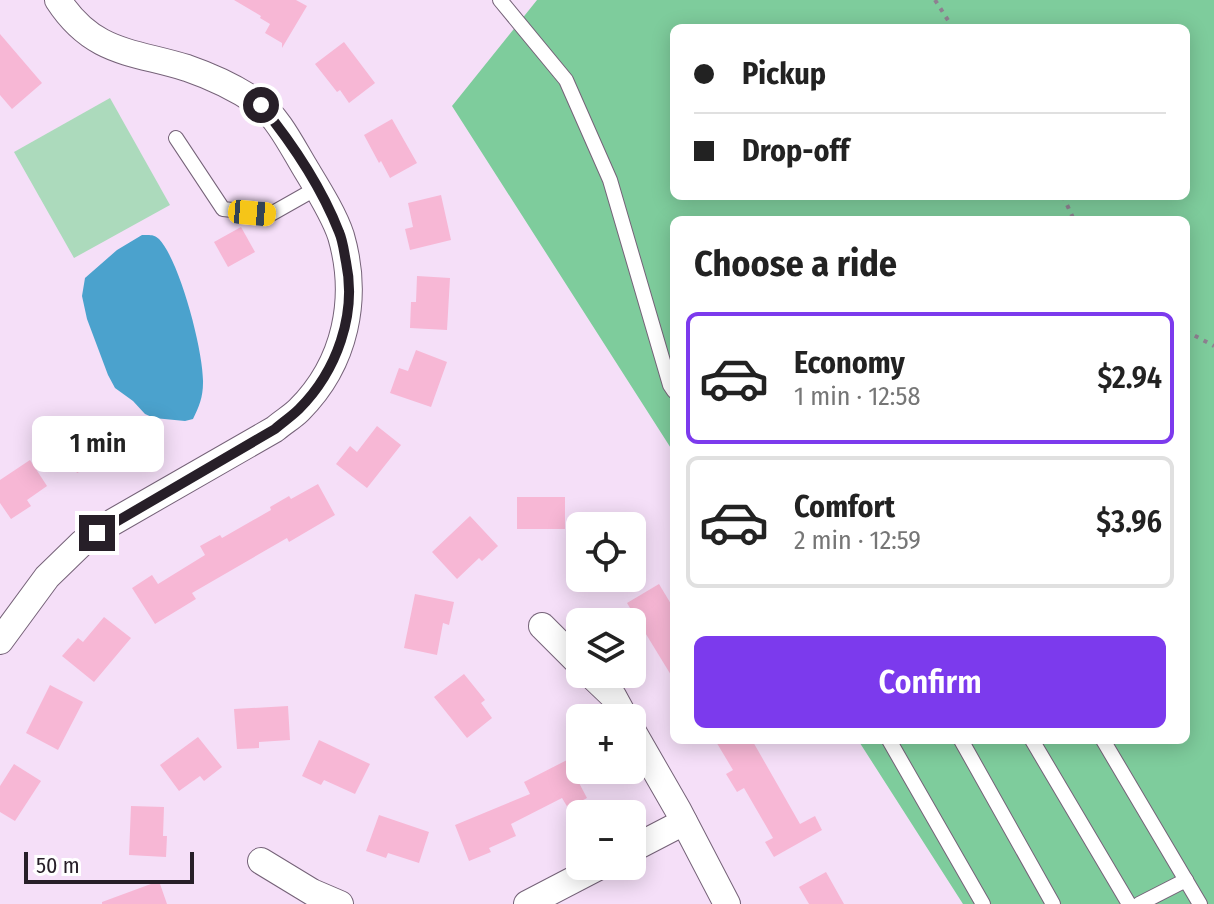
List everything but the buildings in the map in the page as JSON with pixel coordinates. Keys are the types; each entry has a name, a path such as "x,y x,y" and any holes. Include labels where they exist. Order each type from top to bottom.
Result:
{"street":[{"path":"3,629 47,577 82,543 275,429 299,409 321,383 338,351 349,314 349,274 340,234 285,135 261,105 225,82 186,68 121,52 93,38 69,17 58,0"},
{"path":"542,626 566,650"},
{"path":"605,688 617,704"},
{"path":"646,755 727,904"},
{"path":"646,842 684,822"},
{"path":"261,861 312,892 340,904"},
{"path":"527,904 573,880"}],"lane":[{"path":"500,0 566,80 610,180 670,385"},
{"path":"176,138 223,209 271,214 317,188"},
{"path":"891,744 983,904"},
{"path":"963,744 1053,904"},
{"path":"1034,744 1129,904"},
{"path":"1105,744 1200,904"},
{"path":"1139,904 1186,880"}],"path":[{"path":"935,0 950,24"},
{"path":"1190,333 1214,346"}],"green space":[{"path":"537,0 1214,0 1214,904 963,904 861,744 1190,744 1190,216 670,216 670,447 452,106"},
{"path":"110,98 170,205 74,258 14,152"}],"water":[{"path":"142,235 157,237 167,250 189,308 200,351 203,383 193,419 154,418 115,388 87,319 82,296 85,278 117,250"}],"route":[{"path":"97,533 275,429 299,409 321,383 338,351 349,314 349,274 340,234 285,135 261,105"}]}
